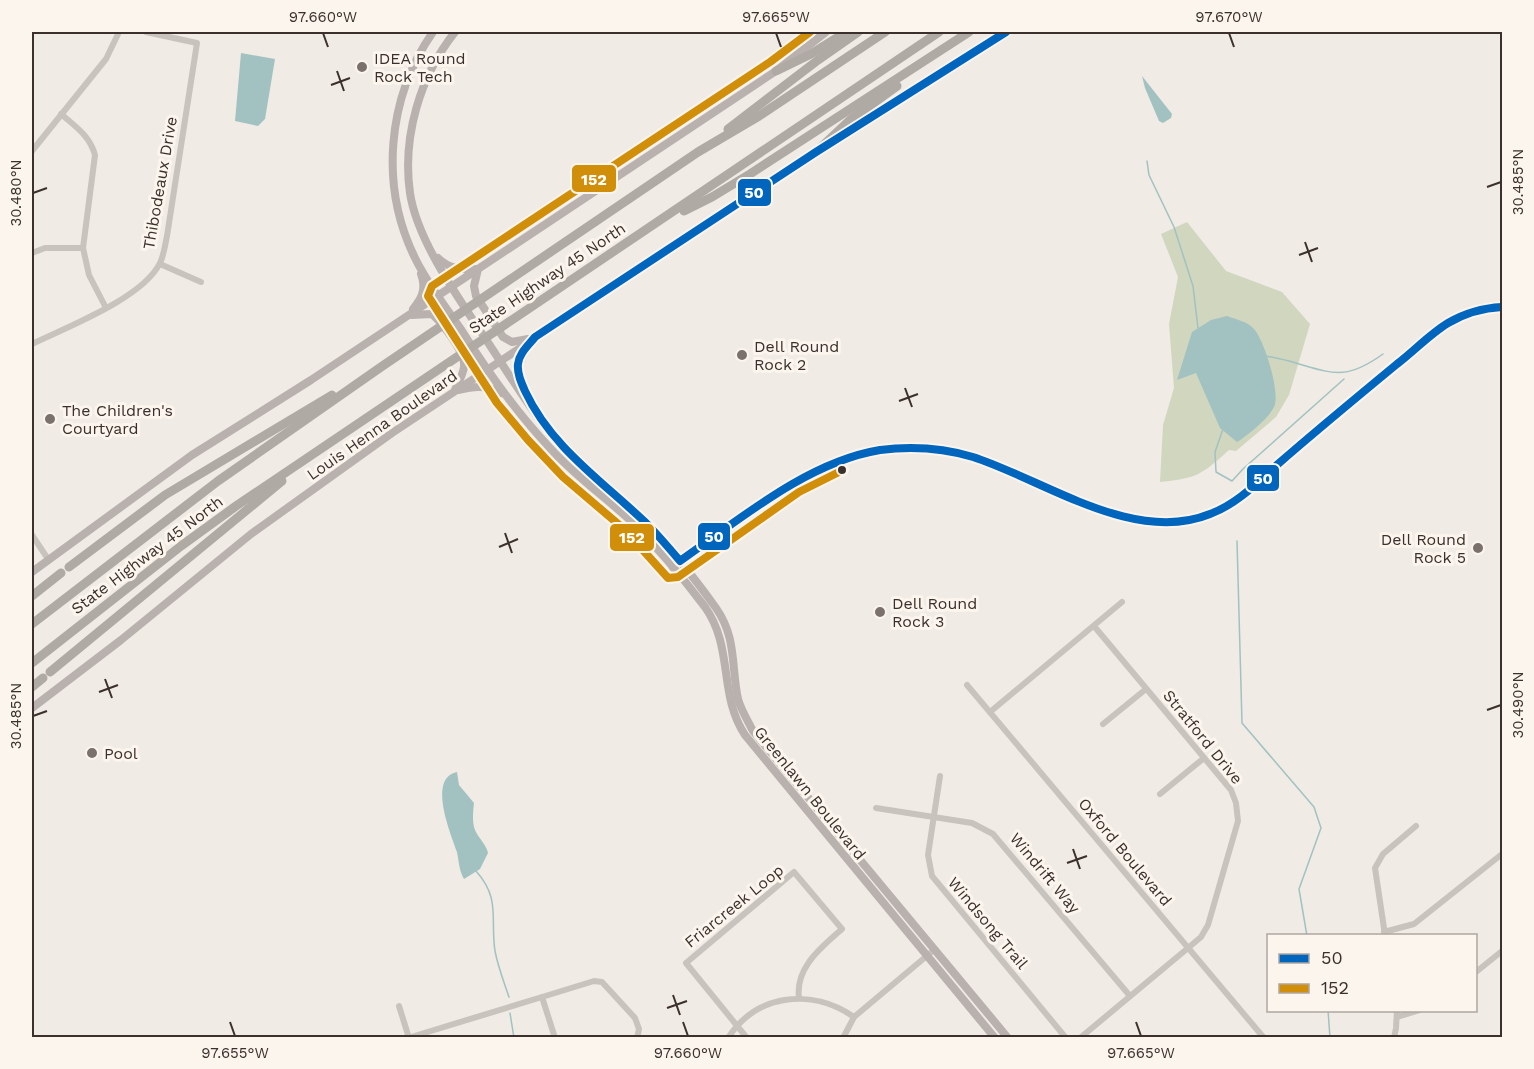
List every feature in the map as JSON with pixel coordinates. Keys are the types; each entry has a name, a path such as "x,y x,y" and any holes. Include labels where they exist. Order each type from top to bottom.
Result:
{"highway":[{"path":"776,71 811,54 846,32"},
{"path":"698,152 858,32"},
{"name":"State Highway 45 North","path":"32,624 218,481 381,367 698,152 759,116 885,32"},
{"name":"State Highway 45 North","path":"32,663 181,546 239,510 343,434 939,32"},
{"path":"652,226 712,197 969,32"},
{"path":"816,152 850,120 978,32"},
{"path":"32,596 165,495 381,367"},
{"path":"32,687 116,620 239,510"}],"main road":[{"name":"Greenlawn Boulevard","path":"433,32 410,72 398,107 393,137 394,198 405,235 416,261 506,397 550,449 631,522 704,606 717,628 724,654 729,701 736,723 995,1038"},
{"name":"Greenlawn Boulevard","path":"455,32 444,46 421,90 410,140 410,194 431,252 451,287 549,431 571,456 648,526 680,561 720,615 727,628 734,655 739,701 753,732 1008,1038"},
{"path":"32,572 192,455 311,381 776,71 826,32"},
{"name":"Louis Henna Boulevard","path":"32,708 121,640 251,534 392,433 816,152 1006,32"},
{"path":"431,252 444,264 455,268 478,269"},
{"path":"406,316 423,294 424,284 416,261"},
{"path":"478,269 474,286 476,296 504,338 512,342 535,338"},
{"path":"406,316 421,313 432,314 441,322 463,357 464,366 454,391"},
{"path":"528,401 518,375 518,364 520,357 535,338"},
{"path":"454,391 484,386 506,397"},
{"path":"550,449 564,457 571,456"}],"street":[{"path":"32,151 106,59 119,32"},
{"name":"Thibodeaux Drive","path":"32,344 136,292 160,264 167,236 197,43 146,32"},
{"path":"61,114 84,133 96,155 83,248 89,274 106,308"},
{"path":"32,254 45,248 83,248"},
{"path":"160,264 201,282"},
{"path":"672,568 808,474 848,457 900,448 941,450 979,459 1079,502 1123,516 1161,523 1192,522 1232,504 1342,409 1446,324 1464,314 1503,307"},
{"path":"32,535 48,559"},
{"path":"990,712 1122,602"},
{"name":"Stratford Drive","path":"1080,1038 1200,937 1210,921 1238,821 1233,794 1094,626"},
{"name":"Oxford Boulevard","path":"967,685 1264,1038"},
{"path":"1103,724 1146,689"},
{"path":"1160,794 1204,758"},
{"name":"Windsong Trail","path":"940,776 928,855 932,876 1066,1038"},
{"name":"Windrift Way","path":"876,808 972,823 993,834 1130,996"},
{"path":"1416,826 1383,854 1375,868 1385,934 1414,924 1503,854"},
{"name":"Friarcreek Loop","path":"737,1025 686,963 794,872 842,929 816,952 807,964 800,983 799,998"},
{"path":"843,1038 854,1017 935,949"},
{"path":"1477,971 1503,951"},
{"path":"399,1006 408,1037 594,981 602,982 635,1018 639,1029 637,1038"},
{"path":"542,997 555,1038"},
{"path":"728,1038 737,1025 768,1004 799,998 831,1004 854,1017"},
{"path":"1394,1038 1397,1014"},
{"path":"737,1025 747,1038"}],"green space":[{"path":"1187,222 1226,271 1282,292 1310,324 1289,395 1276,417 1236,451 1229,450 1198,474 1183,479 1160,482 1163,425 1174,388 1169,324 1178,277 1161,234"}],"water":[{"path":"241,53 275,59 265,119 258,126 235,121"},
{"path":"1142,76 1172,114 1171,118 1163,123 1159,121"},
{"path":"1227,316 1248,324 1257,334 1270,366 1276,400 1267,417 1237,442 1220,428 1196,373 1177,380 1192,332 1211,320"},
{"path":"457,772 459,785 474,803 474,827 488,853 480,869 464,879 446,820 442,795 448,776"}],"waterway":[{"path":"1147,161 1149,175 1174,227 1193,286 1198,328"},
{"path":"1265,356 1327,371 1347,372 1358,369 1383,354"},
{"path":"1223,429 1215,452 1216,472 1232,481 1344,379"},
{"path":"1237,541 1242,723 1314,807 1321,828 1299,889 1307,934"},
{"path":"476,871 484,881 492,900 495,951 509,997"},
{"path":"1328,1012 1330,1038"},
{"path":"510,1013 514,1038"}],"transit line":[{"name":"152","path":"810,32 770,62 432,286 428,296 497,403 528,440 563,477 624,529 668,578 678,577 799,492 843,470"},
{"name":"50","path":"1006,32 816,152 535,337 522,353 518,364 521,381 536,411 549,429 579,462 646,523 680,561 750,511 800,480 826,467 880,450 916,448 973,457 1090,506 1120,516 1151,521 1181,521 1210,514 1229,505 1246,492 1441,327 1468,314 1502,307"}],"place":[{"name":"IDEA Round Rock Tech","path":"362,67"},
{"name":"Dell Round Rock 2","path":"742,355"},
{"name":"The Children's Courtyard","path":"50,419"},
{"name":"Dell Round Rock 5","path":"1478,548"},
{"name":"Dell Round Rock 3","path":"880,612"},
{"name":"Pool","path":"92,753"}]}
